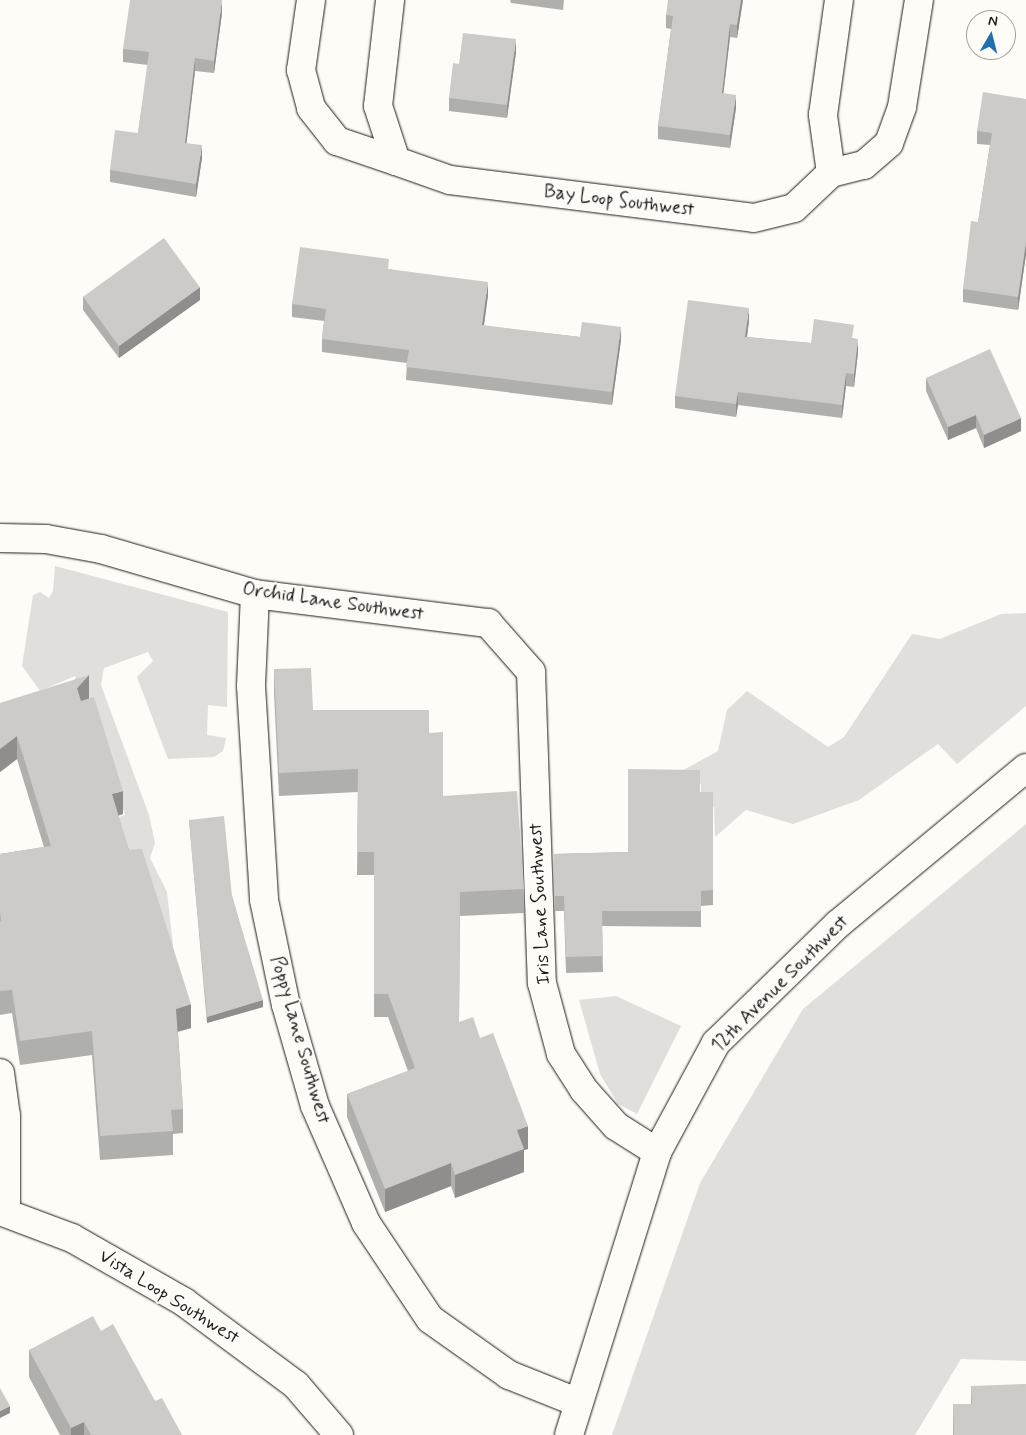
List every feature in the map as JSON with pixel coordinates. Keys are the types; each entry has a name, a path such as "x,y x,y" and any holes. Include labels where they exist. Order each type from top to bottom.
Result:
{"street":[{"name":"Bay Loop Southwest","path":"311,0 301,70 311,108 337,141 450,180 754,218 794,208 830,173"},
{"path":"390,0 378,106 396,161"},
{"path":"839,0 823,115 830,173 864,165 889,143 902,107 919,0"},
{"name":"Orchid Lane Southwest","path":"0,538 46,539 102,548 255,594 488,623 531,672"},
{"name":"Poppy Lane Southwest","path":"255,594 251,686 264,900 286,1004 315,1106 366,1223 430,1319 509,1375 577,1402"},
{"name":"Iris Lane Southwest","path":"531,672 542,983 561,1054 584,1090 616,1126 657,1152"},
{"name":"12th Avenue Southwest","path":"569,1435 577,1402 657,1152 716,1043 838,924 1026,768"},
{"path":"0,1073 6,1116 3,1211"},
{"name":"Vista Loop Southwest","path":"3,1211 72,1238 184,1302 296,1385 339,1435"}],"shaded area":[{"path":"55,566 228,612 227,707 208,705 207,735 226,738 223,751 214,757 168,759 137,677 153,661 148,652 104,668 101,685 149,815 155,843 150,858 167,892 173,945 170,984 114,819 125,815 116,782 81,703 75,676 40,691 22,666 33,595 40,592 49,598 53,591"},
{"path":"1026,613 1026,706 957,764 938,744 859,800 793,824 746,810 715,837 714,807 701,806 701,784 678,784 678,773 718,751 727,710 747,691 828,747 844,737 912,634 940,639 1001,614"},
{"path":"1026,824 1026,1361 961,1359 915,1435 612,1435 700,1183 803,1009"},
{"path":"616,996 681,1026 637,1114 618,1104 600,1074 579,1000"}],"building":[{"path":"130,0 222,0 214,61 195,58 185,143 202,145 196,184 110,170 115,130 138,133 149,52 123,49"},
{"path":"668,0 741,0 737,25 730,24 722,93 736,95 730,135 658,126 673,16 666,15"},
{"path":"463,33 516,39 507,105 449,98 453,63 459,64"},
{"path":"983,92 1026,99 1026,242 1018,297 963,289 971,221 978,222 992,133 977,131"},
{"path":"164,238 200,287 119,346 83,297"},
{"path":"300,247 389,259 388,269 488,282 482,325 580,337 582,322 621,327 612,392 406,367 409,350 322,339 326,309 292,304"},
{"path":"688,300 749,308 745,337 811,343 814,319 854,325 852,338 858,339 854,374 846,373 842,405 738,392 736,404 675,396"},
{"path":"990,349 1021,418 984,435 976,415 948,427 926,378"},
{"path":"311,668 313,710 429,710 429,733 443,732 443,796 517,791 524,889 460,892 459,1022 473,1017 480,1038 493,1033 528,1126 517,1130 524,1149 455,1175 451,1163 385,1189 347,1094 415,1068 388,994 374,994 374,852 357,852 358,769 279,773 274,669"},
{"path":"89,675 77,688 81,701 94,697 123,791 112,794 129,850 142,849 191,1004 176,1009 183,1109 171,1110 173,1131 100,1136 92,1031 20,1041 12,990 0,991 0,854 51,846 17,736 0,749 0,703"},
{"path":"628,769 700,770 700,792 713,792 713,890 701,891 701,911 602,911 603,956 566,957 564,896 555,896 554,854 628,852"},
{"path":"224,816 232,896 263,1000 207,1017 189,820"},
{"path":"93,1316 101,1331 113,1324 155,1401 162,1398 182,1435 91,1435 84,1422 71,1428 29,1350"},
{"path":"1026,1384 1026,1435 954,1435 953,1404 972,1404 971,1386"},
{"path":"0,1388 10,1406 0,1411"}]}
